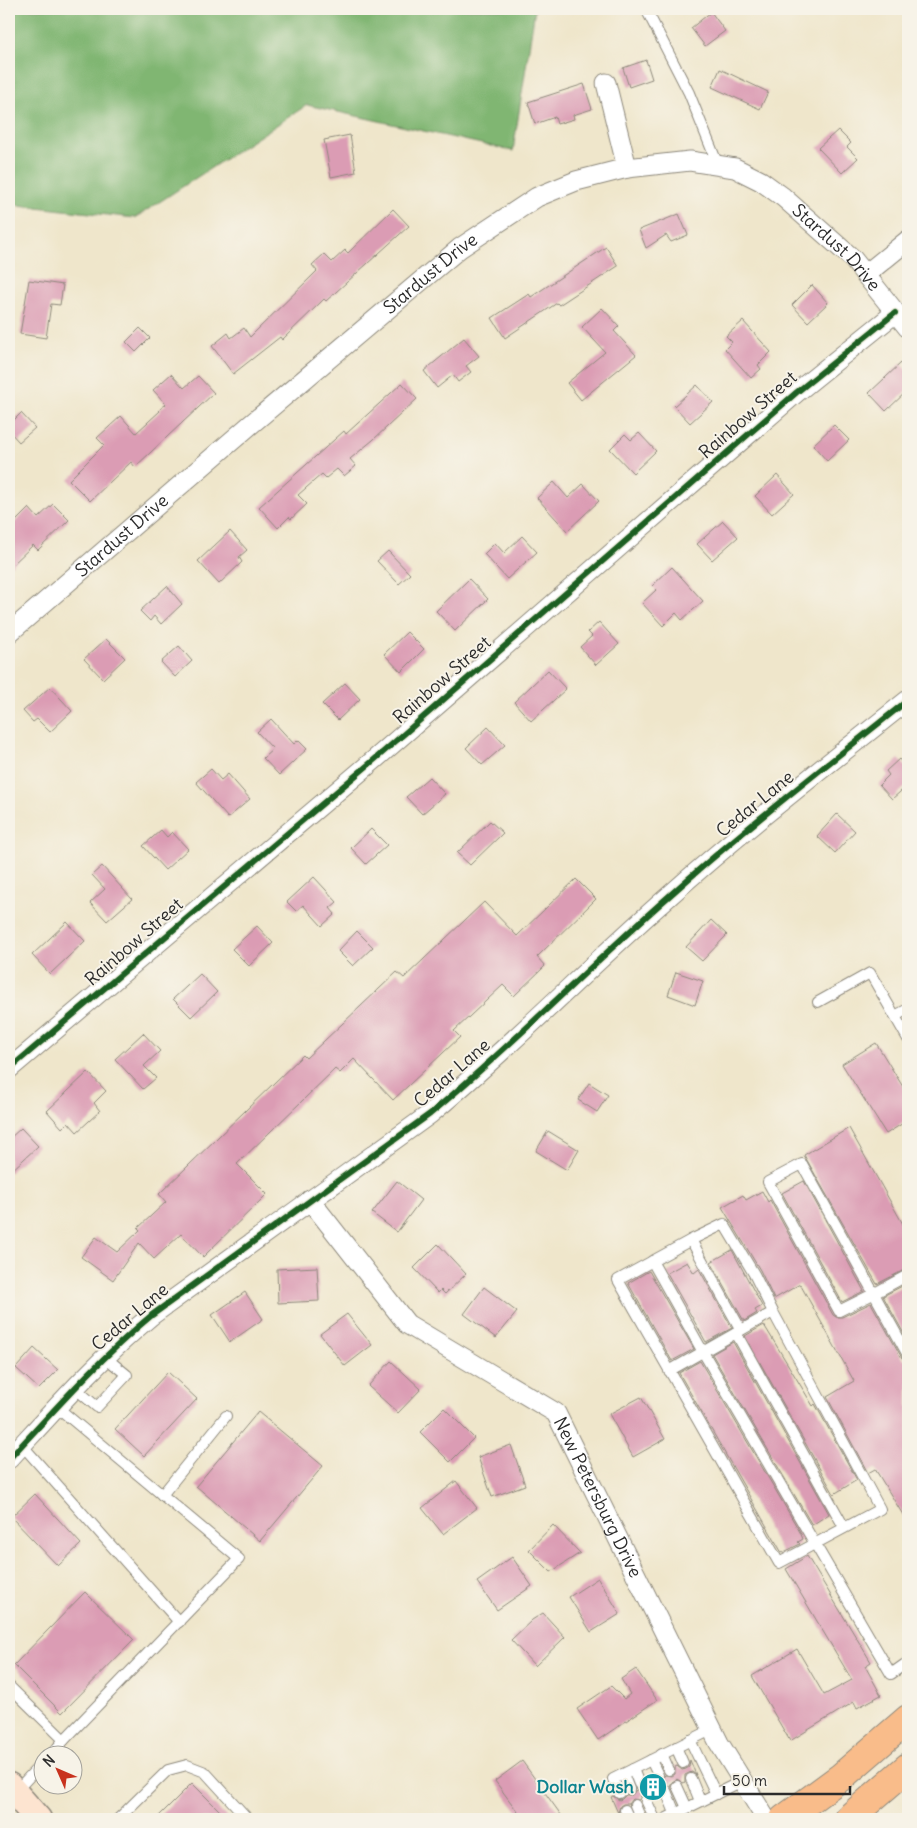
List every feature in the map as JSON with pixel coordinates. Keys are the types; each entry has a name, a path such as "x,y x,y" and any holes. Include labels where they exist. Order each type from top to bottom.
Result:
{"main road":[{"path":"784,1819 841,1778 908,1719"},
{"path":"848,1819 908,1767"},
{"path":"12,1790 38,1819"}],"street":[{"path":"606,84 626,168"},
{"name":"Stardust Drive","path":"9,633 242,432 460,248 537,197 576,181 626,168 690,161 735,168 761,180 852,258 908,328"},
{"path":"865,275 908,240"},
{"name":"Rainbow Street","path":"9,1070 185,918 374,760 797,392 895,313"},
{"name":"Cedar Lane","path":"9,1459 105,1357 152,1314 430,1114 468,1082 718,852 908,700"},
{"name":"New Petersburg Drive","path":"310,1200 408,1324 556,1413 713,1729 766,1819"}],"lane":[{"path":"646,9 689,93 718,165"},
{"path":"818,1002 870,973 908,1040"},
{"path":"895,1016 908,1010"},
{"path":"908,1275 875,1293 839,1311 768,1182 802,1164 875,1293 908,1354"},
{"path":"724,1224 754,1274 880,1509 779,1563 618,1280 652,1260 724,1224"},
{"path":"691,1240 844,1527"},
{"path":"652,1260 703,1352 890,1674 908,1662"},
{"path":"669,1371 773,1312"},
{"path":"75,1388 97,1406 127,1375 105,1357"},
{"path":"57,1407 239,1559 59,1746"},
{"path":"162,1495 226,1416"},
{"path":"22,1444 179,1622"},
{"path":"9,1686 64,1740"},
{"path":"624,1791 613,1779 713,1729"},
{"path":"690,1740 716,1794"},
{"path":"676,1747 683,1763"},
{"path":"662,1754 669,1770"},
{"path":"651,1760 658,1775"},
{"path":"118,1819 168,1770 187,1765 205,1772 248,1819"},
{"path":"633,1769 639,1784"},
{"path":"12,1790 32,1772"},
{"path":"691,1779 700,1801"},
{"path":"646,1800 662,1819 742,1781"},
{"path":"677,1786 687,1808"},
{"path":"666,1791 675,1813"},
{"path":"635,1805 641,1819"}],"green space":[{"path":"9,9 535,9 513,151 307,105 135,218 9,204"}],"building":[{"path":"711,12 725,31 705,46 691,28"},
{"path":"646,60 652,79 629,87 623,68"},
{"path":"720,69 768,92 760,109 712,87"},
{"path":"584,84 592,109 573,115 574,119 557,124 555,117 535,124 528,102"},
{"path":"838,130 851,143 847,147 858,158 842,173 818,148"},
{"path":"350,135 356,172 331,177 324,140"},
{"path":"393,209 409,226 326,301 324,299 282,340 280,337 233,374 212,346 228,333 231,338 244,328 250,337 317,271 312,265 324,254 332,262 345,250 348,253"},
{"path":"679,214 688,235 671,242 666,235 646,248 639,230"},
{"path":"606,247 618,266 559,305 557,303 505,338 492,318 529,294 531,297"},
{"path":"29,280 63,285 60,305 51,304 46,338 20,334"},
{"path":"812,285 828,303 808,322 792,305"},
{"path":"602,308 619,326 614,331 636,355 581,400 567,383 605,352 582,327"},
{"path":"743,321 771,352 758,365 761,369 751,378 725,349 732,342 726,336"},
{"path":"140,328 150,338 136,352 126,342"},
{"path":"464,338 479,356 466,366 471,372 458,382 453,375 437,388 424,371"},
{"path":"901,363 908,371 908,390 886,411 869,393"},
{"path":"171,374 184,388 198,376 214,393 135,467 131,462 90,501 69,480 104,445 97,438 121,416 136,433 160,411 166,404 153,390"},
{"path":"402,383 417,399 350,459 356,466 344,476 337,469 326,478 322,474 298,495 307,504 278,528 259,507 344,431 346,434"},
{"path":"697,385 713,402 690,423 674,406"},
{"path":"21,413 35,428 19,442 9,431 9,425"},
{"path":"834,425 849,440 827,461 813,445"},
{"path":"639,433 656,451 633,473 610,449 625,434 631,440"},
{"path":"777,475 794,494 772,514 755,496"},
{"path":"554,482 568,498 583,484 599,501 567,531 537,498"},
{"path":"53,504 69,520 38,550 33,545 9,568 9,528 29,508 38,518"},
{"path":"723,521 738,537 712,560 697,544"},
{"path":"230,531 247,550 239,557 242,562 219,584 198,561"},
{"path":"522,536 537,552 507,579 484,554 495,543 504,553"},
{"path":"388,551 410,574 399,584 377,561"},
{"path":"672,567 703,601 682,620 676,613 663,626 642,603 656,590 652,586"},
{"path":"469,579 488,599 455,631 436,611"},
{"path":"167,586 182,604 161,624 154,616 150,621 140,611"},
{"path":"599,622 619,644 596,665 580,647 592,636 588,632"},
{"path":"407,632 424,649 401,672 384,654"},
{"path":"106,639 125,658 103,679 84,659"},
{"path":"179,646 192,661 175,677 161,662"},
{"path":"548,670 566,689 531,721 514,702"},
{"path":"345,683 360,699 338,720 322,704"},
{"path":"50,687 72,711 50,732 37,719 33,722 23,711"},
{"path":"271,719 294,744 298,740 307,749 279,775 263,758 273,749 257,732"},
{"path":"488,727 505,745 482,765 466,748"},
{"path":"899,759 908,769 908,785 892,799 879,785 889,775 886,771"},
{"path":"211,769 221,780 228,774 250,799 228,818 196,782"},
{"path":"429,777 445,794 422,814 406,797"},
{"path":"837,814 855,831 835,853 817,836"},
{"path":"490,821 503,833 470,865 457,853"},
{"path":"371,829 387,845 366,864 351,848"},
{"path":"161,830 167,837 172,832 188,849 165,870 143,846"},
{"path":"102,866 132,899 107,921 90,903 105,889 92,875"},
{"path":"314,877 337,902 330,908 335,914 322,926 303,905 296,911 287,902"},
{"path":"576,879 596,899 537,957 545,966 514,996 503,985 454,1031 460,1037 393,1100 354,1059 340,1073 335,1069 237,1164 267,1194 203,1257 181,1234 154,1259 139,1243 113,1280 81,1257 96,1237 117,1252 140,1230 138,1228 166,1202 159,1194 303,1055 306,1058 397,972 404,978 484,902 517,936"},
{"path":"711,920 727,935 702,961 686,947"},
{"path":"67,922 85,941 50,974 32,955"},
{"path":"257,926 273,943 249,966 232,949"},
{"path":"357,931 373,947 353,966 338,951"},
{"path":"676,972 703,981 695,1005 668,995"},
{"path":"200,974 217,992 191,1017 173,999"},
{"path":"143,1033 160,1051 144,1066 156,1078 143,1089 115,1059"},
{"path":"876,1043 908,1095 908,1120 886,1134 842,1064"},
{"path":"88,1072 106,1091 94,1103 100,1111 77,1132 68,1122 62,1128 47,1111"},
{"path":"589,1083 608,1095 597,1112 578,1100"},
{"path":"21,1128 38,1146 9,1173 9,1139"},
{"path":"849,1128 908,1233 908,1268 877,1284 804,1155"},
{"path":"548,1131 579,1150 567,1170 536,1151"},
{"path":"397,1181 421,1200 397,1232 372,1213"},
{"path":"804,1181 864,1291 842,1302 782,1193"},
{"path":"762,1191 768,1202 770,1200 833,1315 842,1317 871,1303 902,1358 908,1362 908,1523 875,1469 868,1473 827,1397 854,1381 800,1284 774,1299 760,1270 722,1207 743,1195 746,1200"},
{"path":"438,1244 466,1274 445,1294 441,1290 438,1293 414,1268"},
{"path":"732,1250 762,1306 755,1310 757,1313 744,1321 711,1262"},
{"path":"687,1262 694,1273 699,1269 732,1328 706,1342 667,1273"},
{"path":"317,1267 319,1301 278,1303 277,1269"},
{"path":"649,1271 694,1349 672,1361 628,1283"},
{"path":"908,1283 908,1341 883,1296"},
{"path":"484,1287 517,1312 496,1338 464,1314"},
{"path":"245,1292 263,1319 230,1342 212,1315"},
{"path":"347,1314 372,1345 345,1366 320,1334"},
{"path":"764,1325 813,1406 815,1404 857,1480 834,1494 745,1336"},
{"path":"733,1342 829,1514 812,1525 712,1354"},
{"path":"34,1348 58,1370 39,1389 16,1368"},
{"path":"391,1361 421,1389 398,1413 368,1386"},
{"path":"700,1361 803,1539 798,1542 800,1544 782,1553 679,1373"},
{"path":"168,1372 197,1399 144,1456 115,1429"},
{"path":"641,1397 665,1439 633,1457 609,1414"},
{"path":"444,1408 474,1438 450,1462 420,1432"},
{"path":"258,1412 323,1466 260,1541 196,1486"},
{"path":"511,1445 525,1485 492,1497 478,1457"},
{"path":"456,1481 477,1508 443,1534 422,1508"},
{"path":"35,1494 81,1544 58,1566 11,1517"},
{"path":"553,1525 580,1553 551,1572 529,1550"},
{"path":"807,1556 871,1662 865,1666 881,1695 857,1708 854,1702 790,1741 752,1676 797,1649 824,1695 852,1680 786,1569"},
{"path":"512,1557 532,1586 497,1610 477,1582"},
{"path":"598,1578 620,1614 591,1632 569,1597"},
{"path":"85,1592 134,1640 62,1713 14,1665"},
{"path":"543,1613 565,1637 535,1666 511,1640 532,1620"},
{"path":"636,1669 657,1700 598,1740 577,1709 611,1686 624,1699 630,1694 621,1679"},
{"path":"690,1760 696,1775 692,1772 685,1775 685,1782 683,1783 677,1779 670,1786 663,1785 659,1790 660,1794 652,1797 646,1793 639,1800 632,1799 628,1804 620,1806 618,1813 611,1797 613,1796 619,1800 626,1795 632,1795 636,1790 644,1789 645,1781 652,1778 654,1781 660,1781 665,1775 672,1776 675,1774 675,1767 677,1766 682,1770 686,1769 689,1767"},
{"path":"522,1761 564,1819 523,1819 495,1781"},
{"path":"192,1783 228,1819 156,1819"}],"cycle path":[{"path":"9,1069 374,760 797,392 895,313"},
{"path":"9,1459 96,1366 133,1331 152,1315 430,1114 491,1061 697,871 908,700"}],"place":[{"name":"Dollar Wash","path":"653,1787"}]}
